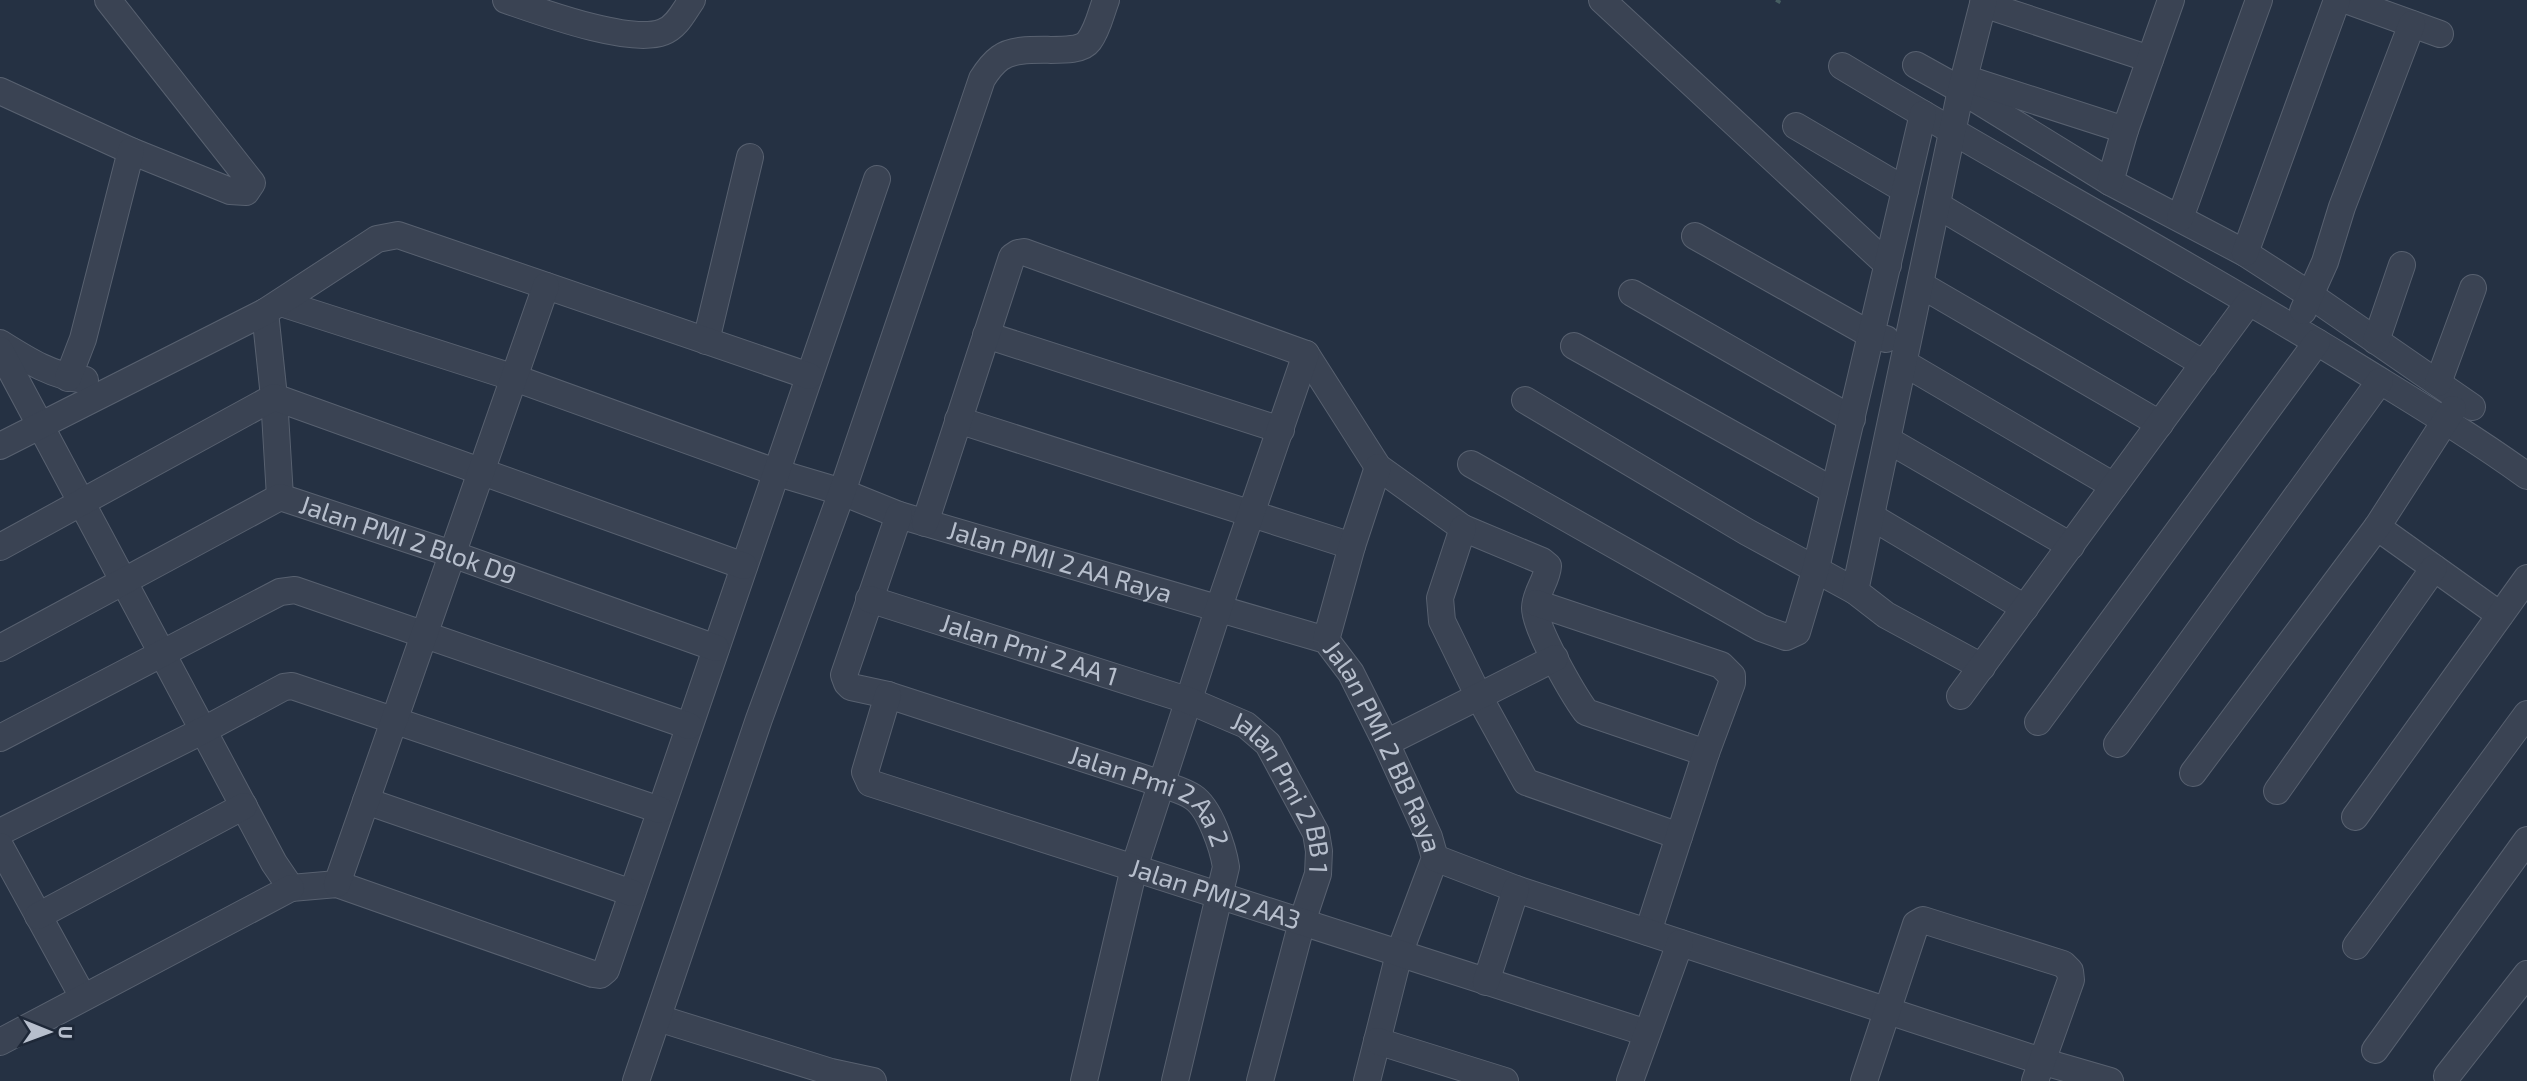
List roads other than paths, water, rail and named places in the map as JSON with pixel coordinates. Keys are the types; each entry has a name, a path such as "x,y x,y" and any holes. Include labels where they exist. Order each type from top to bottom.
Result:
{"street":[{"path":"0,91 131,151 238,193 246,192 252,183 108,0"},
{"path":"506,0 618,33 650,34 665,32 678,21 692,0"},
{"path":"636,1081 755,732 842,492 982,79 1001,57 1014,51 1080,48 1088,43 1097,27 1106,0"},
{"path":"1602,0 1888,265"},
{"path":"2110,181 2171,0"},
{"path":"2180,218 2259,0"},
{"path":"2245,253 2337,0"},
{"path":"2346,0 2440,34"},
{"path":"1855,591 1952,132 1984,2 2150,59"},
{"path":"2038,722 2306,336 2310,295 2325,262 2342,207 2412,24"},
{"path":"1916,65 1963,84 2125,130"},
{"path":"1842,66 2306,336 2446,422 2527,476"},
{"path":"1963,84 2110,181 2245,253 2456,396"},
{"path":"1471,464 1761,628 1786,637 1797,632 1816,568 1923,114"},
{"path":"1796,126 1905,190"},
{"path":"68,378 81,344 131,151"},
{"path":"706,341 750,157"},
{"path":"0,1042 291,888 337,884 593,974 600,975 606,971 877,179"},
{"path":"1937,205 2204,364"},
{"path":"0,446 273,307 377,239 398,235 809,376"},
{"path":"1695,236 1906,354 2114,486"},
{"path":"925,523 1012,257 1024,252 1306,354 1378,467 1463,528 1542,561 1548,566 1535,603 1536,615 1555,658 1586,712 1706,754"},
{"path":"2376,341 2402,265"},
{"path":"1920,285 2160,424"},
{"path":"337,884 546,286"},
{"path":"2193,774 2377,527 2446,422 2456,396 2473,288"},
{"path":"1632,293 1852,419"},
{"path":"1960,696 2249,302"},
{"path":"273,307 274,397 280,496"},
{"name":"Jalan PMI 2 AA Raya","path":"273,307 512,377 778,473 842,492 899,515 1219,607"},
{"path":"986,335 1281,430"},
{"path":"0,343 37,366 68,378 121,384"},
{"path":"1574,346 1834,491"},
{"path":"0,349 274,863 291,888"},
{"path":"1087,1081 1134,868 1219,607 1306,354"},
{"path":"2117,744 2380,381"},
{"path":"0,547 274,397 744,566"},
{"path":"1525,400 1747,532 1855,591 1886,615 1982,667"},
{"path":"958,420 1352,546"},
{"path":"1888,440 2070,546"},
{"path":"1326,640 1352,546 1378,467"},
{"name":"Jalan PMI 2 Blok D9","path":"0,648 280,496 716,648"},
{"path":"870,599 899,515"},
{"path":"1872,517 2025,608"},
{"path":"2377,527 2500,615"},
{"path":"1463,528 1440,598 1442,621 1478,695 1526,782 1679,836"},
{"path":"2277,791 2434,568"},
{"path":"2355,817 2527,578"},
{"path":"0,738 280,592 295,590 689,726"},
{"name":"Jalan Pmi 2 Aa 2","path":"870,599 844,675 851,687 888,695 1162,784 1192,796 1202,805 1223,849 1226,867 1175,1081"},
{"name":"Jalan Pmi 2 AA 1","path":"870,599 1190,701"},
{"path":"1535,603 1721,665 1732,676 1732,683 1648,932"},
{"name":"Jalan PMI 2 BB Raya","path":"1219,607 1326,640 1351,673 1429,837 1435,858 1399,954 1367,1081"},
{"path":"1386,743 1555,658"},
{"path":"0,832 284,687 292,686 660,810"},
{"name":"Jalan PMI2 AA3","path":"888,695 865,772 870,783 1647,1034"},
{"name":"Jalan Pmi 2 BB 1","path":"1190,701 1246,725 1268,744 1315,833 1319,851 1318,874 1301,922 1260,1081"},
{"path":"2356,946 2527,714"},
{"path":"366,801 632,892"},
{"path":"38,916 244,806"},
{"path":"2375,1050 2527,840"},
{"path":"0,846 83,997"},
{"path":"1435,858 1516,889 1888,1011 2038,1071 2110,1081"},
{"path":"1486,982 1516,889"},
{"path":"1864,1081 1916,924 1923,920 2063,964 2070,971 2071,980 2038,1071"},
{"path":"1630,1081 1680,943"},
{"path":"2447,1076 2527,974"},
{"path":"658,1018 831,1072 873,1081"},
{"path":"1377,1041 1505,1081"}]}
